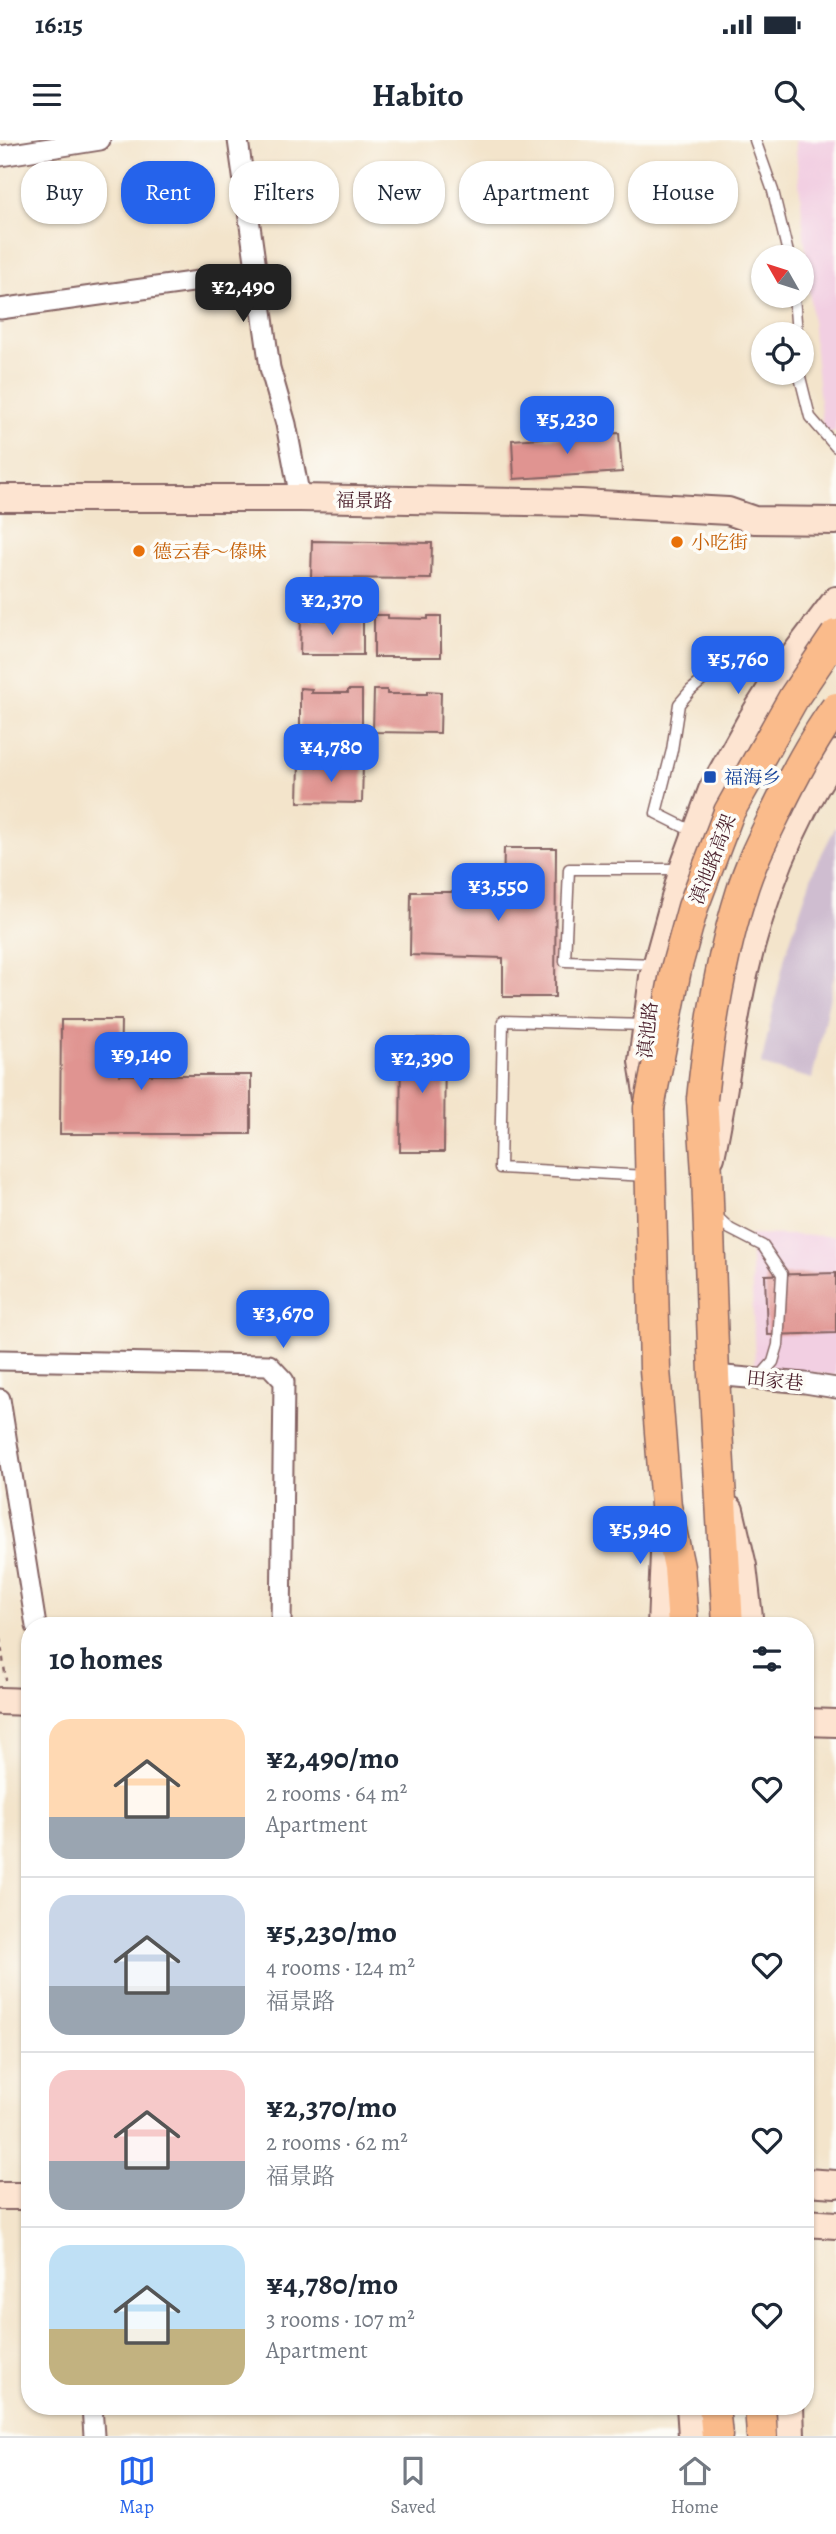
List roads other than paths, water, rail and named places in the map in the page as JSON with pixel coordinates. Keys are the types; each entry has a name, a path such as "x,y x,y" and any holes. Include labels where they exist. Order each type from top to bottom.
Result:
{"main road":[{"name":"滇池路高架","path":"649,1108 689,919 725,824 763,750 836,636"},
{"name":"滇池路高架","path":"707,1172 702,1099 709,1029 741,892 795,774 836,708"},
{"name":"滇池路","path":"649,1108 654,1370 666,1506 679,1567 682,1617"},
{"path":"707,1172 714,1375 727,1617"},
{"path":"715,2415 717,2436"},
{"path":"761,2415 762,2436"}],"street":[{"path":"0,156 100,140"},
{"path":"238,140 270,368 286,424 300,498"},
{"path":"0,309 256,273"},
{"name":"福景路","path":"0,498 300,498 581,503 728,511 754,520 836,521"},
{"name":"福景路","path":"728,511 755,504 836,505"},
{"name":"滇池路","path":"649,1108 642,1061 647,1025 657,964 683,869 716,781 780,674 836,600"},
{"path":"804,640 824,635 836,636"},
{"path":"707,1172 724,1098 743,979 764,907 793,831 825,780 836,754"},
{"path":"0,1360 269,1365 284,1381 281,1617"},
{"name":"田家巷","path":"714,1375 836,1388"},
{"path":"0,1399 35,1617"},
{"path":"718,1456 743,1566 749,1617"},
{"name":"滇池路","path":"661,1617 666,1506"},
{"path":"814,1722 836,1723"},
{"path":"814,2183 836,2184"},
{"path":"0,2196 21,2196"},
{"path":"814,2224 836,2225"},
{"path":"93,2415 94,2436"},
{"path":"691,2415 692,2436"},
{"path":"790,2415 791,2436"}],"lane":[{"path":"755,140 773,191 786,245"},
{"path":"802,385 810,417 836,447"},
{"path":"696,834 656,813 672,750 679,704 709,675 725,670 745,668 780,674"},
{"path":"657,964 565,961 569,869 683,869"},
{"path":"647,1025 503,1021 500,1168 651,1177"},
{"path":"708,1209 730,1229 763,1246 782,1274 778,1345 773,1362 759,1378"}],"place":[{"name":"小吃街","path":"677,542"},
{"name":"德云春～傣味","path":"139,551"},
{"name":"福海乡","path":"710,777"}]}
